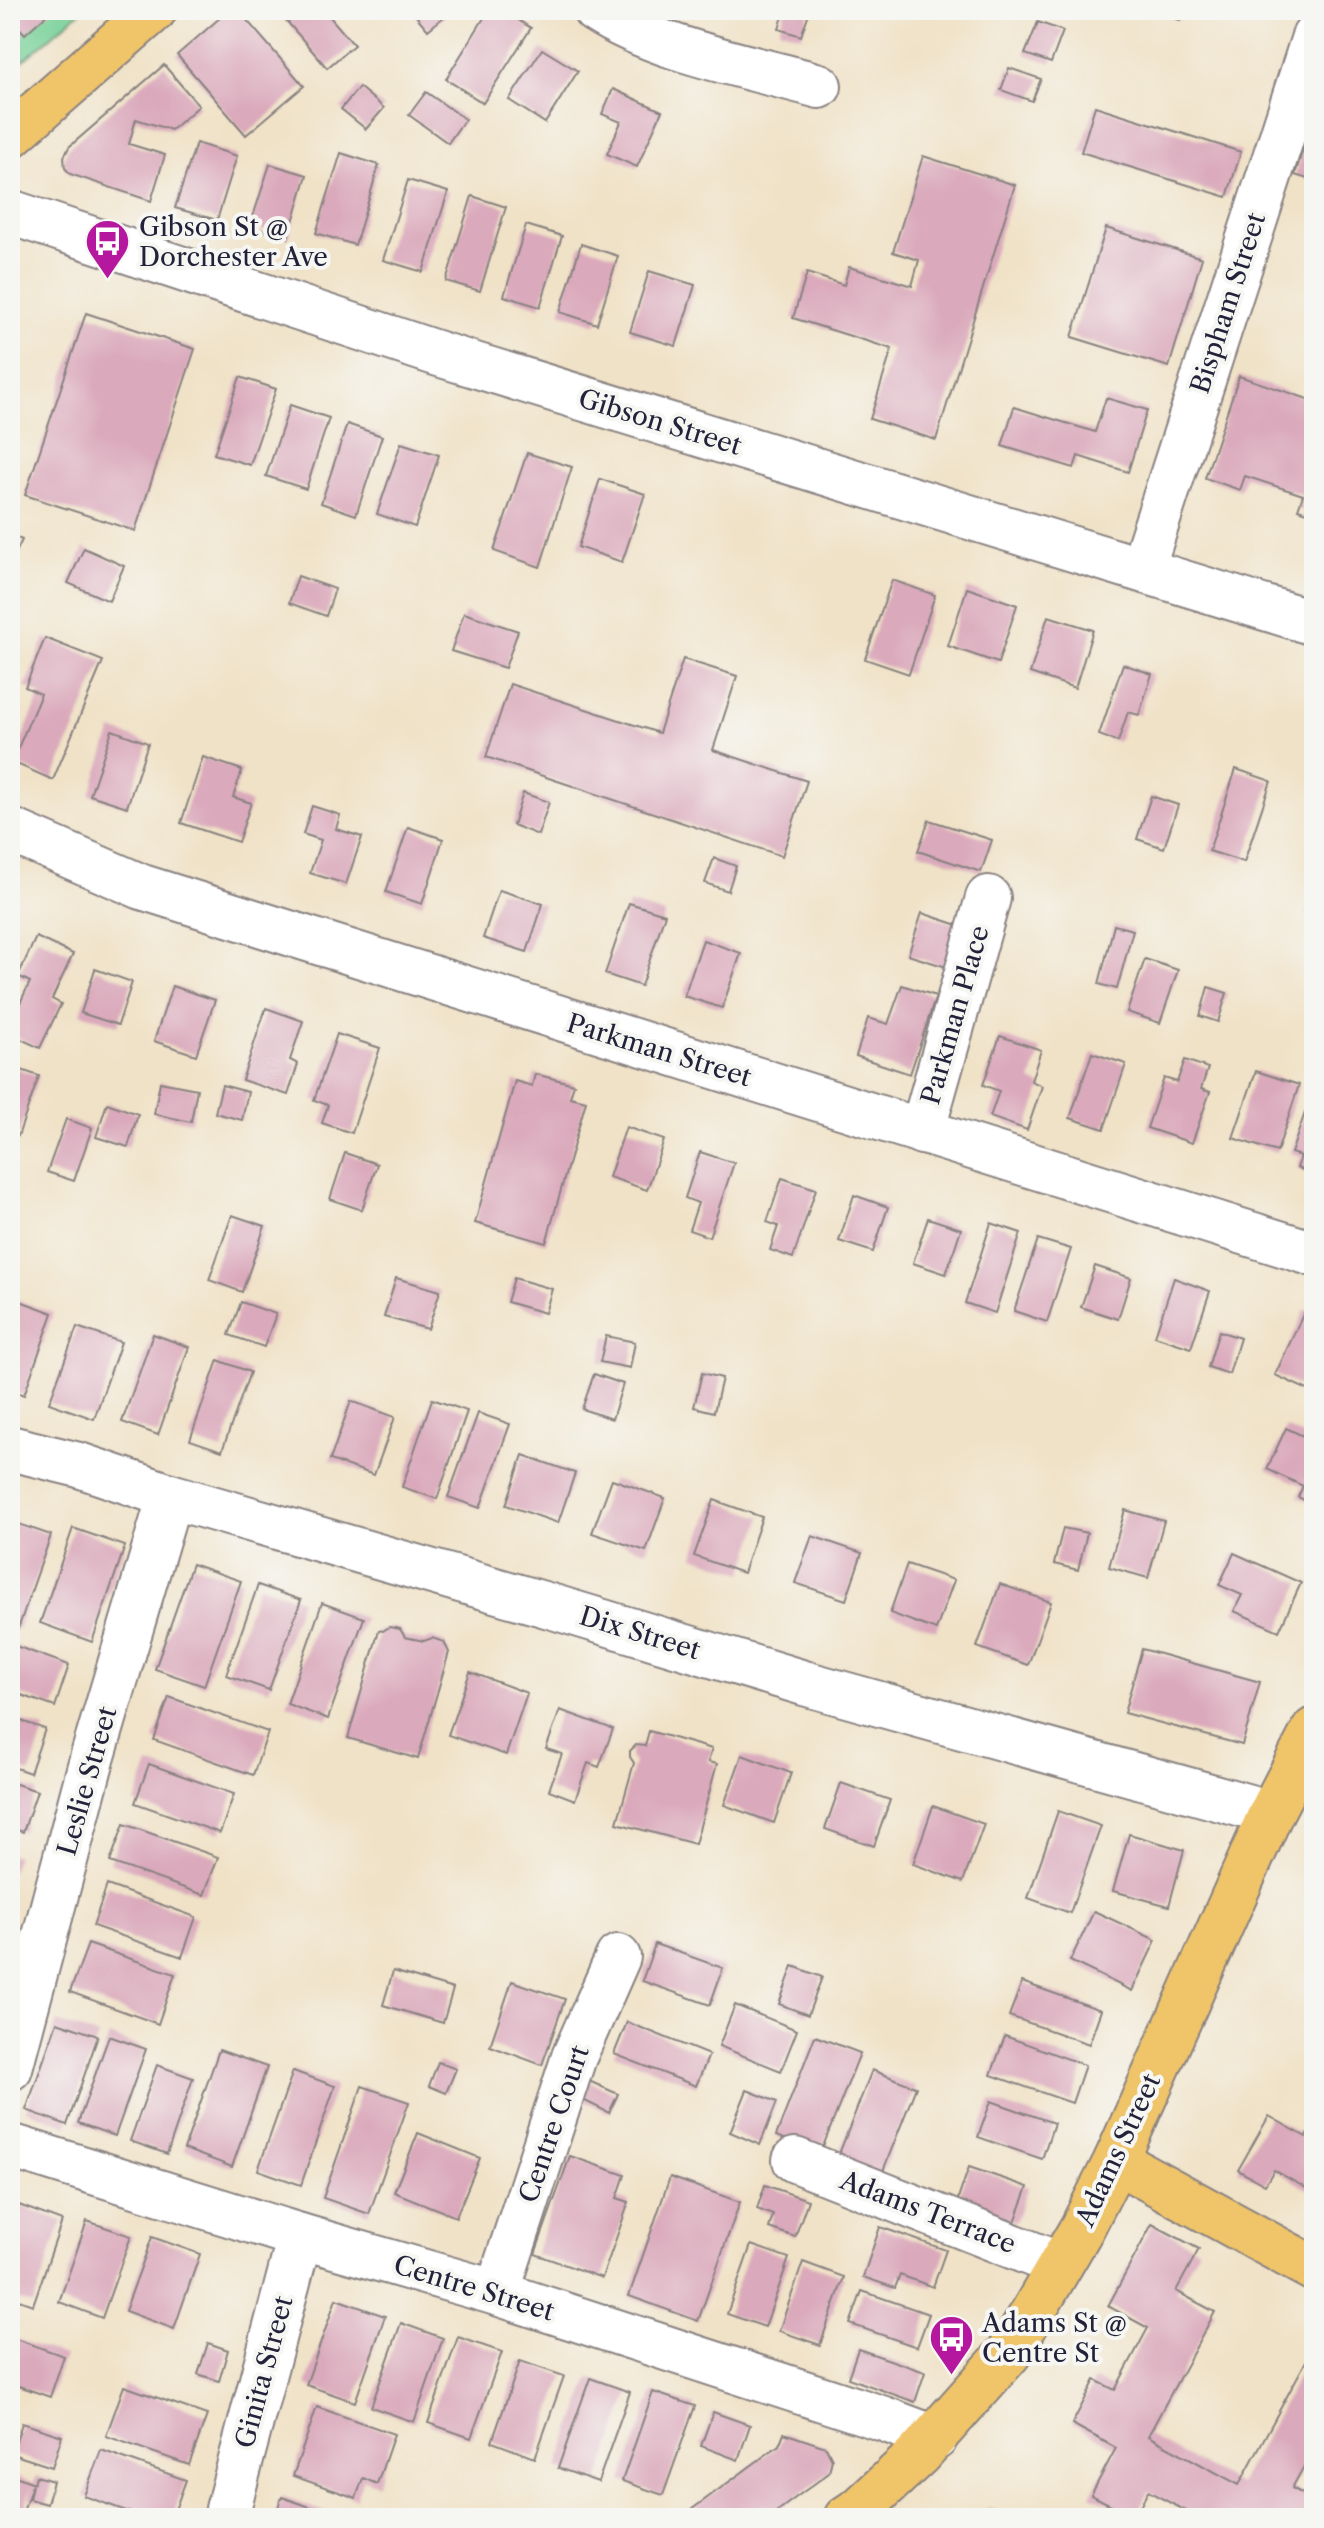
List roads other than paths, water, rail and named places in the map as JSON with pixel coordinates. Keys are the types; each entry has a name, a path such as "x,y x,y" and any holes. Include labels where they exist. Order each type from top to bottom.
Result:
{"main road":[{"path":"10,136 154,10"},
{"name":"Adams Street","path":"858,2515 935,2438 1009,2353 1116,2161 1271,1813 1314,1730"},
{"path":"1116,2161 1314,2269"}],"street":[{"path":"595,10 620,26 672,44 819,86"},
{"name":"Bispham Street","path":"1142,569 1314,37"},
{"name":"Gibson Street","path":"10,212 439,354 1314,623"},
{"name":"Parkman Street","path":"10,830 142,887 1314,1254"},
{"name":"Parkman Place","path":"922,1132 988,898"},
{"name":"Dix Street","path":"10,1448 79,1465 170,1496 804,1683 1271,1813"},
{"name":"Leslie Street","path":"10,2068 90,1766 170,1496"},
{"name":"Centre Court","path":"497,2293 574,2057 618,1957"},
{"name":"Centre Street","path":"10,2146 497,2293 935,2438"},
{"name":"Adams Terrace","path":"795,2160 1060,2265"},
{"name":"Ginita Street","path":"228,2509 300,2236"}],"place":[{"name":"Gibson St @ Dorchester Ave","path":"108,281"},
{"name":"Adams St @ Centre St","path":"951,2377"}]}
